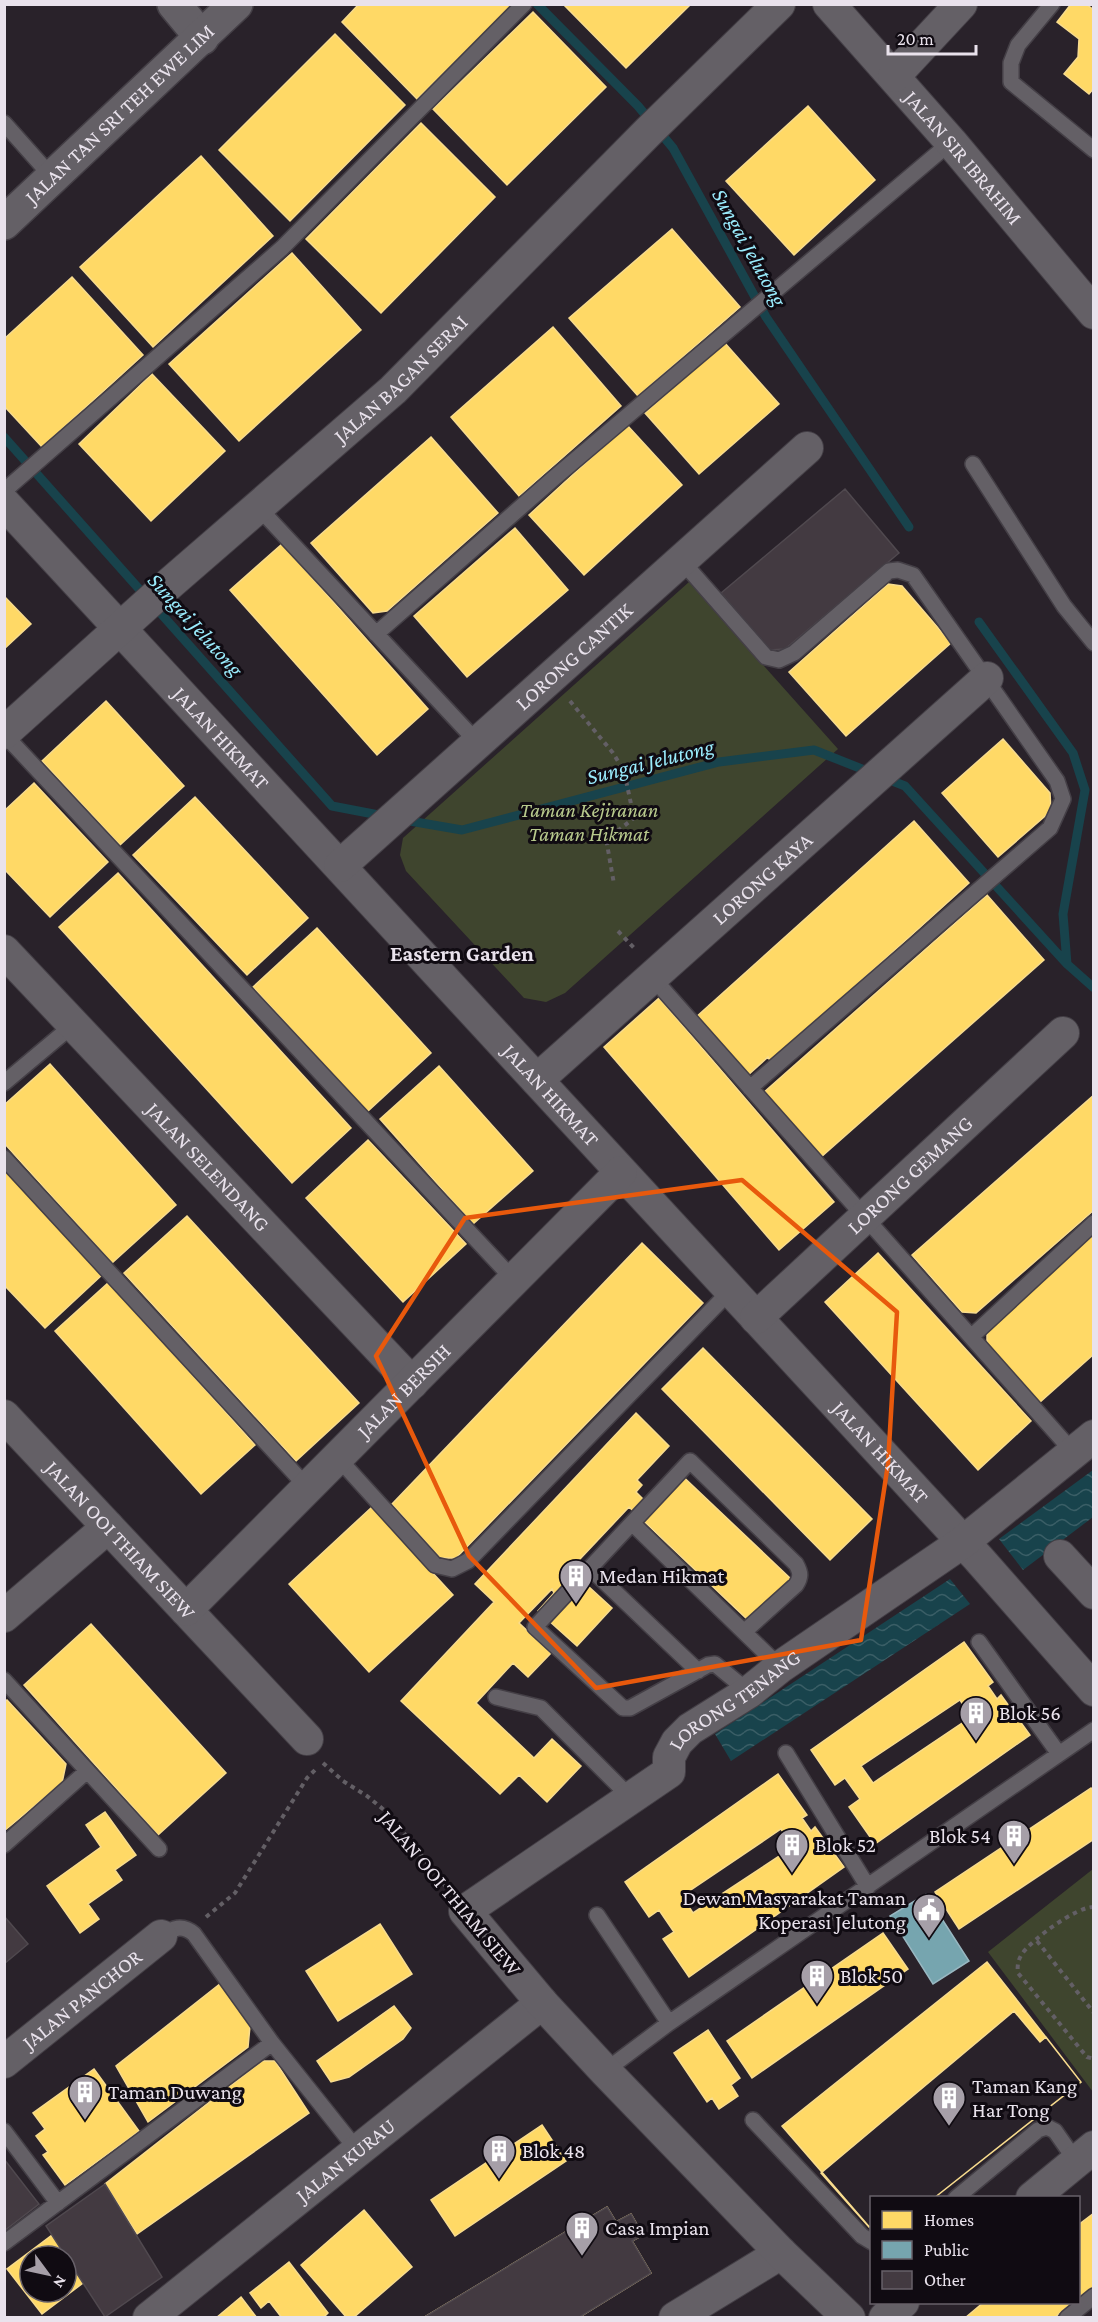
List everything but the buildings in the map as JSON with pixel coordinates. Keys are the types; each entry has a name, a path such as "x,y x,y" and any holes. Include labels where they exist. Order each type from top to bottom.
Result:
{"main road":[{"path":"174,4 202,39"},
{"name":"JALAN TAN SRI TEH EWE LIM","path":"4,224 202,39 236,4"}],"street":[{"name":"JALAN BAGAN SERAI","path":"4,734 167,586 393,390 779,4"},
{"name":"JALAN SIR IBRAHIM","path":"829,4 951,142 1094,313"},
{"path":"894,76 961,4"},
{"name":"LORONG CANTIK","path":"340,866 807,448"},
{"name":"JALAN HIKMAT","path":"7,493 340,866 971,1550 1094,1690"},
{"name":"LORONG KAYA","path":"537,1080 987,678"},
{"name":"JALAN SELENDANG","path":"4,951 412,1383"},
{"name":"LORONG GEMANG","path":"756,1318 1063,1033"},
{"name":"JALAN BERSIH","path":"186,1610 621,1172"},
{"name":"JALAN OOI THIAM SIEW","path":"4,1416 315,1751"},
{"name":"LORONG TENANG","path":"465,1911 669,1772 669,1757 677,1742 690,1729 749,1692 780,1667 971,1550 1084,1444"},
{"path":"4,1616 108,1527"},
{"path":"1060,1556 1094,1593"},
{"name":"JALAN OOI THIAM SIEW","path":"465,1911 542,2003 605,2071 782,2253 849,2318"},
{"name":"JALAN PANCHOR","path":"4,2062 174,1932"},
{"name":"JALAN KURAU","path":"149,2318 542,2003"},
{"path":"1034,2196 1085,2154"},
{"path":"675,2318 782,2253"},
{"path":"885,2318 901,2304"}],"lane":[{"path":"7,493 38,462 282,248 524,4"},
{"path":"1052,4 1018,45 1011,63 1011,82 1094,150"},
{"path":"4,123 53,178"},
{"path":"376,634 554,478 951,142"},
{"path":"973,464 1064,606 1094,643"},
{"path":"258,507 478,743"},
{"path":"681,560 766,657 779,660 794,653 889,571 898,570 913,575 987,678 1057,782 1062,799 1050,828 750,1088"},
{"path":"4,734 514,1280"},
{"path":"652,977 971,1336 1084,1444"},
{"path":"4,1083 73,1024"},
{"path":"4,1158 308,1488"},
{"path":"971,1336 1094,1223"},
{"path":"338,1458 435,1565 452,1569 468,1561 731,1290"},
{"path":"744,1632 795,1585 800,1578 796,1564 690,1461 535,1628 623,1708 630,1708 715,1664 749,1692"},
{"path":"632,1523 780,1667"},
{"path":"591,1569 698,1671"},
{"path":"979,1642 1059,1754"},
{"path":"4,1680 159,1849"},
{"path":"496,1697 541,1708 630,1797"},
{"path":"605,2071 669,2023 1094,1730"},
{"path":"786,1753 868,1887"},
{"path":"4,1845 87,1771"},
{"path":"597,1915 669,2023"},
{"path":"174,1932 194,1934 272,2043 358,2151"},
{"path":"4,2243 272,2043"},
{"path":"753,2120 862,2236 870,2241"},
{"path":"958,2196 1038,2130 1047,2127 1085,2154"},
{"path":"4,2131 58,2203"},
{"path":"1067,2318 1094,2296"}],"path":[{"path":"550,678 613,753 626,777 634,818 615,833 607,844 614,884"},
{"path":"174,1932 217,1910 235,1893 307,1778 315,1751"},
{"name":"JALAN OOI THIAM SIEW","path":"315,1751 343,1781 367,1796 389,1814 465,1911"},
{"path":"1094,1906 1088,1906 1065,1917 1022,1953 1017,1965 1018,1972 1087,2057 1094,2059"},
{"path":"1036,1941 1094,2013"}],"highlighted area":[{"path":"742,1180 897,1312 888,1464 861,1640 596,1688 469,1556 376,1356 465,1218"}],"green space":[{"name":"Taman Kejiranan Taman Hikmat","path":"689,582 838,749 565,993 546,1002 524,998 406,871 400,855 403,838"},
{"path":"1093,1869 1093,2092 988,1952"}],"water":[{"path":"1093,1470 1093,1517 1023,1570 999,1539"},
{"path":"950,1579 970,1604 731,1761 715,1734"}],"waterway":[{"name":"Sungai Jelutong","path":"537,4 638,106 673,148 766,317 909,527"},
{"name":"Sungai Jelutong","path":"4,437 332,806 384,816"},
{"name":"Sungai Jelutong","path":"979,622 1073,753 1085,790 1063,914 1067,964"},
{"name":"Sungai Jelutong","path":"404,820 462,830 719,762 814,750 905,786 1067,964 1094,988"}],"place":[{"name":"Medan Hikmat","path":"576,1605"},
{"name":"Blok 56","path":"976,1742"},
{"name":"Blok 54","path":"1014,1865"},
{"name":"Blok 52","path":"792,1874"},
{"name":"Dewan Masyarakat Taman Koperasi Jelutong","path":"929,1939"},
{"name":"Blok 50","path":"817,2005"},
{"name":"Taman Duwang","path":"85,2121"},
{"name":"Taman Kang Har Tong","path":"949,2127"},
{"name":"Blok 48","path":"499,2180"},
{"name":"Casa Impian","path":"582,2257"}],"district":[{"name":"Eastern Garden","path":"462,953"}]}
